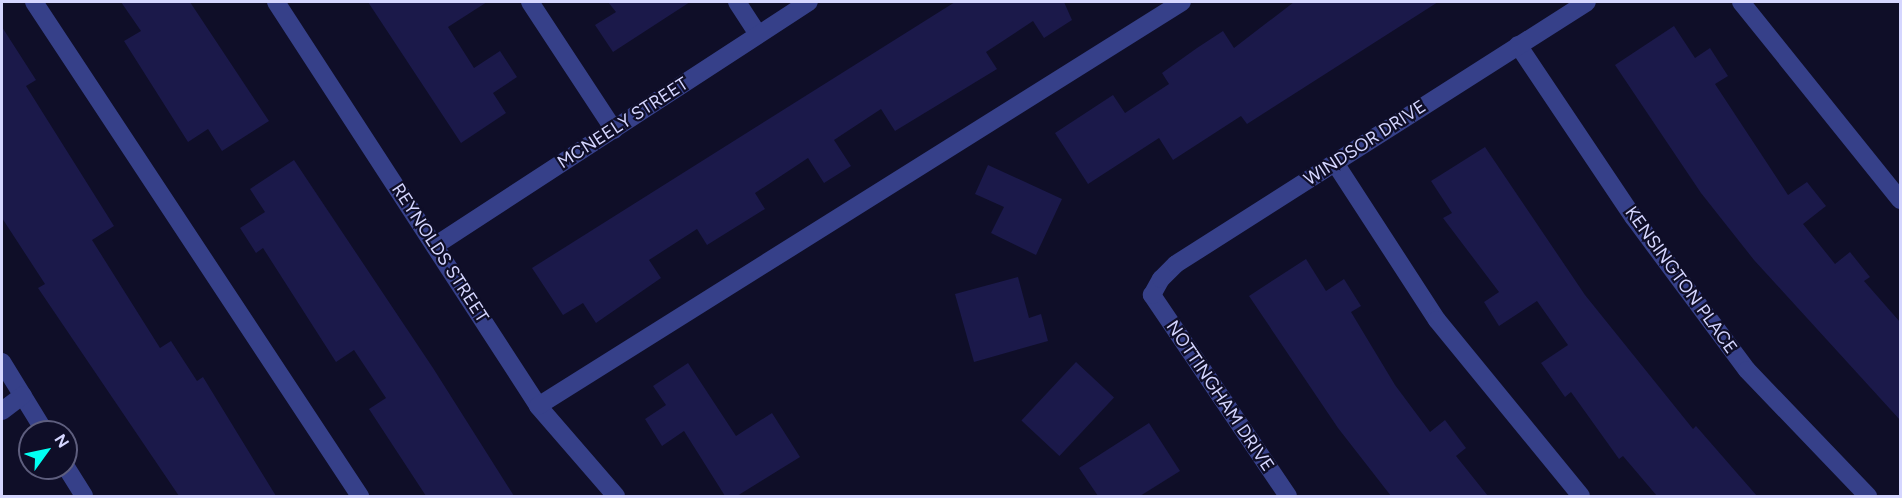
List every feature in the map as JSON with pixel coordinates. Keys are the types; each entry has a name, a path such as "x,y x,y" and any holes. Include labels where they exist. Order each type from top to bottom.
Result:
{"street":[{"path":"34,2 360,496"},
{"name":"REYNOLDS STREET","path":"276,2 436,245 538,406 616,496"},
{"path":"530,2 614,129"},
{"path":"737,2 758,34"},
{"name":"MCNEELY STREET","path":"436,245 809,2"},
{"path":"538,406 1182,2"},
{"name":"WINDSOR DRIVE","path":"1152,295 1176,264 1587,2"},
{"path":"1741,2 1900,200"},
{"name":"KENSINGTON PLACE","path":"1518,45 1634,218 1748,370 1868,496"},
{"path":"1335,163 1437,320 1581,496"},
{"name":"NOTTINGHAM DRIVE","path":"1152,295 1288,496"},
{"path":"2,362 38,420"},
{"path":"2,411 23,395"},
{"path":"74,480 84,496"}],"building":[{"path":"121,2 190,2 269,121 222,151 208,129 188,142 124,41 141,31"},
{"path":"368,2 487,2 448,27 474,68 500,51 517,77 493,93 506,113 461,143"},
{"path":"608,2 690,2 613,52 595,25 616,12"},
{"path":"955,2 1064,2 1072,20 1044,38 1033,21 986,52 997,69 895,131 881,109 834,140 851,166 824,183 808,158 755,193 765,209 707,245 697,229 649,260 661,278 596,323 583,303 563,315 532,268"},
{"path":"1294,2 1438,2 1247,124 1241,116 1173,160 1159,138 1088,184 1055,133 1113,95 1125,113 1169,84 1162,73 1197,48 1223,31 1234,48"},
{"path":"1674,26 1695,58 1710,48 1728,76 1715,84 1788,195 1807,182 1826,206 1803,224 1835,264 1850,252 1870,277 1864,281 1900,322 1900,420 1754,260 1701,193 1615,65"},
{"path":"2,27 36,80 26,86 114,226 92,240 160,348 171,341 197,381 203,377 276,496 179,496 38,288 45,284 2,218"},
{"path":"1485,147 1585,295 1693,429 1696,426 1757,496 1657,496 1623,456 1619,459 1571,392 1565,397 1541,363 1568,345 1537,301 1499,326 1484,302 1499,292 1443,218 1452,213 1431,181"},
{"path":"294,160 433,368 514,496 426,496 369,409 386,398 354,350 336,362 263,248 256,253 240,228 265,212 250,189"},
{"path":"988,165 1062,199 1036,255 991,233 1004,207 975,194"},
{"path":"1306,259 1326,291 1344,279 1361,306 1351,312 1395,385 1430,432 1445,420 1466,448 1456,456 1488,496 1391,496 1338,428 1249,296"},
{"path":"1018,277 1029,318 1041,314 1048,341 974,362 955,294"},
{"path":"1076,362 1114,397 1059,456 1021,421"},
{"path":"688,363 736,436 772,413 800,457 737,496 725,496 684,431 662,446 645,419 666,405 653,386"},
{"path":"1149,423 1180,471 1140,496 1098,496 1079,468"}]}
